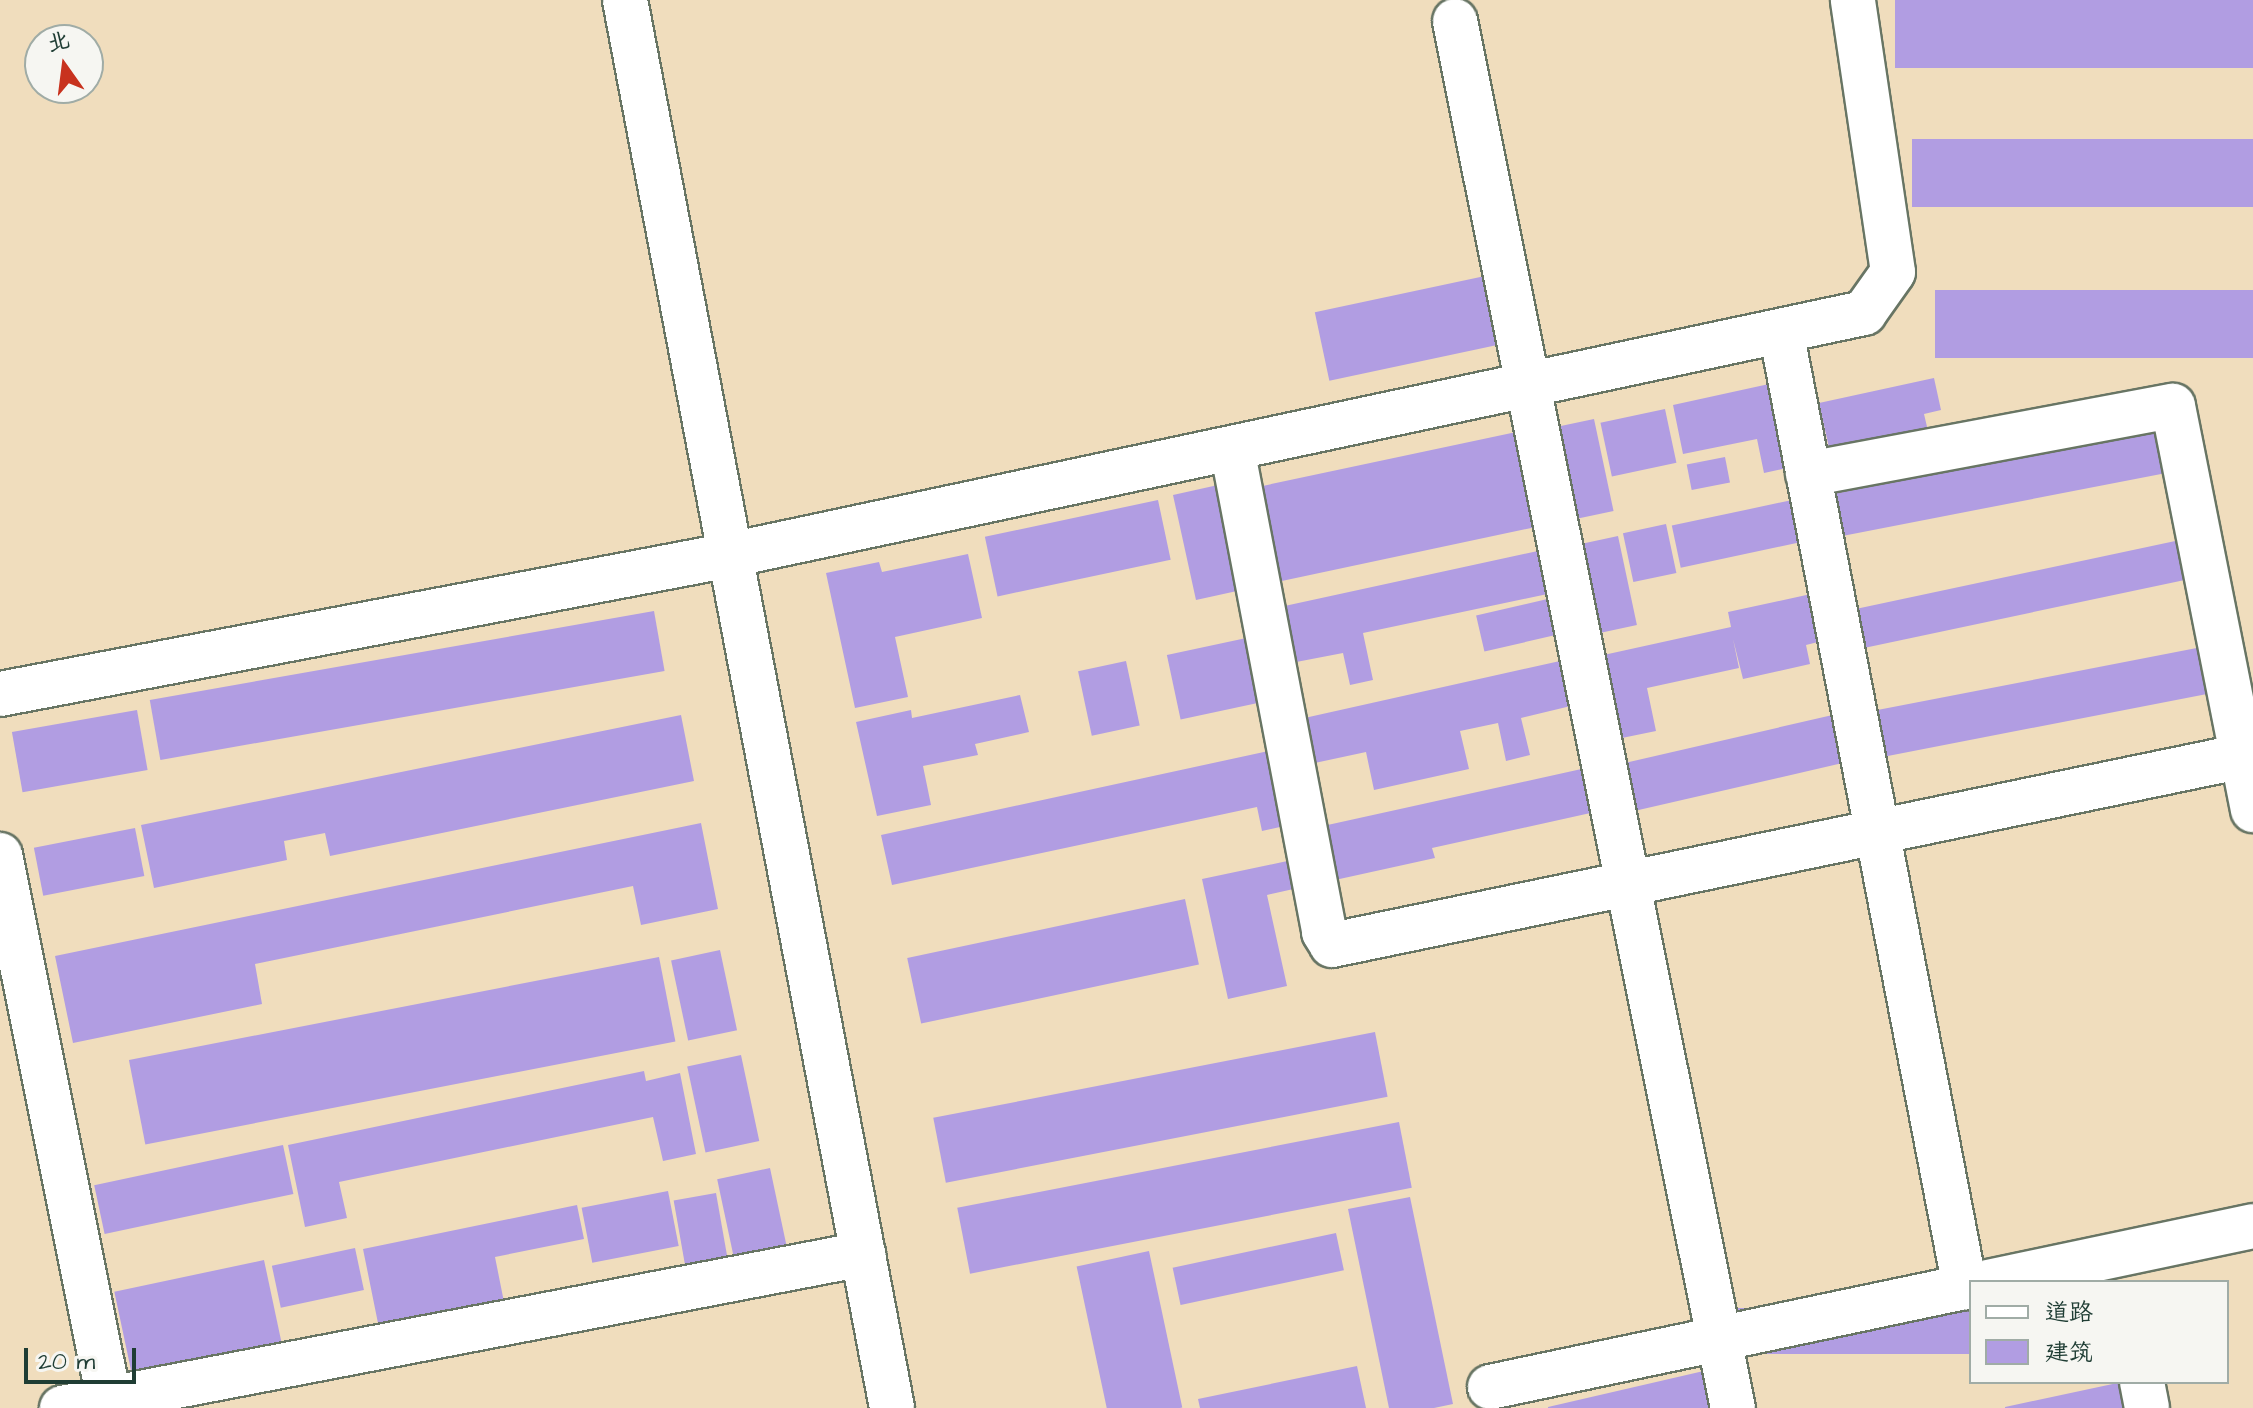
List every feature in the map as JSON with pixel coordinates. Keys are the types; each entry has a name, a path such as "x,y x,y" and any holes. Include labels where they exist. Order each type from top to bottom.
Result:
{"street":[{"path":"625,0 892,1408"},
{"path":"0,694 730,555 1864,313 1893,272 1853,0"},
{"path":"1455,21 1733,1408"},
{"path":"1781,331 1878,832 1974,1280"},
{"path":"1808,474 2173,406 2248,756 2253,810"},
{"path":"1232,448 1324,932 1332,945 2248,756"},
{"path":"0,855 109,1399"},
{"path":"2017,1280 2118,1268 2253,1226"},
{"path":"62,1408 863,1254"},
{"path":"1490,1387 1969,1286"},
{"path":"2142,1384 2147,1408"}],"building":[{"path":"1895,0 2253,0 2253,68 1895,68"},
{"path":"1912,139 2253,139 2253,207 1912,207"},
{"path":"1485,276 1500,344 1329,381 1315,312"},
{"path":"1935,290 2253,290 2253,358 1935,358"},
{"path":"1934,378 1941,410 1924,414 1928,431 1830,452 1819,403"},
{"path":"1769,384 1787,468 1764,473 1757,439 1683,454 1673,405"},
{"path":"1665,409 1676,463 1612,477 1600,423"},
{"path":"1594,419 1614,511 1569,521 1549,429"},
{"path":"2162,430 2170,472 1842,536 1834,494"},
{"path":"1521,431 1541,526 1277,582 1257,487"},
{"path":"1725,457 1730,483 1692,490 1687,464"},
{"path":"1227,483 1237,591 1196,600 1173,495"},
{"path":"1797,499 1806,541 1681,568 1672,526"},
{"path":"1158,500 1171,560 998,596 985,537"},
{"path":"1666,524 1676,573 1633,582 1623,533"},
{"path":"1618,536 1637,625 1594,634 1575,545"},
{"path":"2180,540 2188,579 1862,649 1853,609"},
{"path":"1547,549 1557,592 1363,633 1373,680 1350,685 1343,653 1291,663 1280,607"},
{"path":"968,554 982,618 895,637 908,697 855,708 826,573 879,562 882,572"},
{"path":"1820,592 1830,639 1806,645 1810,664 1743,679 1733,639 1739,668 1647,688 1656,731 1617,739 1599,656 1731,627 1728,612"},
{"path":"1556,597 1564,633 1484,651 1476,615"},
{"path":"654,611 665,671 160,760 150,700"},
{"path":"1251,637 1265,702 1181,719 1167,655"},
{"path":"2207,646 2216,692 1885,756 1876,710"},
{"path":"1569,659 1579,704 1521,718 1530,755 1506,761 1498,723 1460,731 1469,769 1374,790 1366,752 1310,764 1300,719"},
{"path":"1126,661 1140,726 1092,736 1078,671"},
{"path":"1020,695 1029,732 975,744 978,755 923,766 931,805 877,816 856,722 911,710 912,718"},
{"path":"137,710 148,770 23,792 12,732"},
{"path":"1837,714 1848,762 1629,812 1618,765"},
{"path":"681,715 694,781 330,856 325,833 284,841 287,860 154,888 141,825"},
{"path":"1273,750 1289,825 1262,831 1257,807 892,885 881,835"},
{"path":"1586,768 1595,812 1432,848 1435,858 1335,880 1323,826"},
{"path":"701,823 718,909 641,925 633,886 255,964 262,1004 73,1043 55,956"},
{"path":"135,828 144,876 43,896 34,848"},
{"path":"1292,860 1298,888 1267,895 1287,986 1228,999 1202,879"},
{"path":"1185,899 1199,965 921,1024 907,958"},
{"path":"720,950 737,1030 688,1041 671,960"},
{"path":"659,957 675,1041 145,1144 129,1060"},
{"path":"1375,1032 1388,1097 946,1183 933,1118"},
{"path":"741,1055 759,1141 705,1153 687,1066"},
{"path":"644,1071 646,1081 680,1073 696,1154 663,1161 653,1117 339,1182 347,1218 305,1227 288,1145"},
{"path":"1399,1122 1412,1188 970,1274 957,1208"},
{"path":"283,1145 293,1194 105,1234 94,1185"},
{"path":"770,1168 789,1255 736,1266 717,1179"},
{"path":"668,1191 679,1246 592,1263 582,1208"},
{"path":"716,1193 729,1269 687,1276 674,1200"},
{"path":"1410,1197 1453,1404 1434,1408 1389,1408 1348,1209"},
{"path":"577,1205 584,1239 495,1257 506,1312 381,1338 363,1249"},
{"path":"1336,1233 1344,1270 1181,1305 1173,1268"},
{"path":"355,1248 364,1290 281,1308 272,1266"},
{"path":"1149,1251 1182,1408 1107,1408 1077,1266"},
{"path":"264,1260 284,1353 134,1385 114,1292"},
{"path":"1729,1308 1969,1308 1969,1354 1729,1354"},
{"path":"1357,1366 1366,1408 1200,1408 1198,1399"},
{"path":"1708,1370 1716,1408 1548,1408 1548,1407"},
{"path":"2122,1384 2128,1408 2005,1408"}]}
